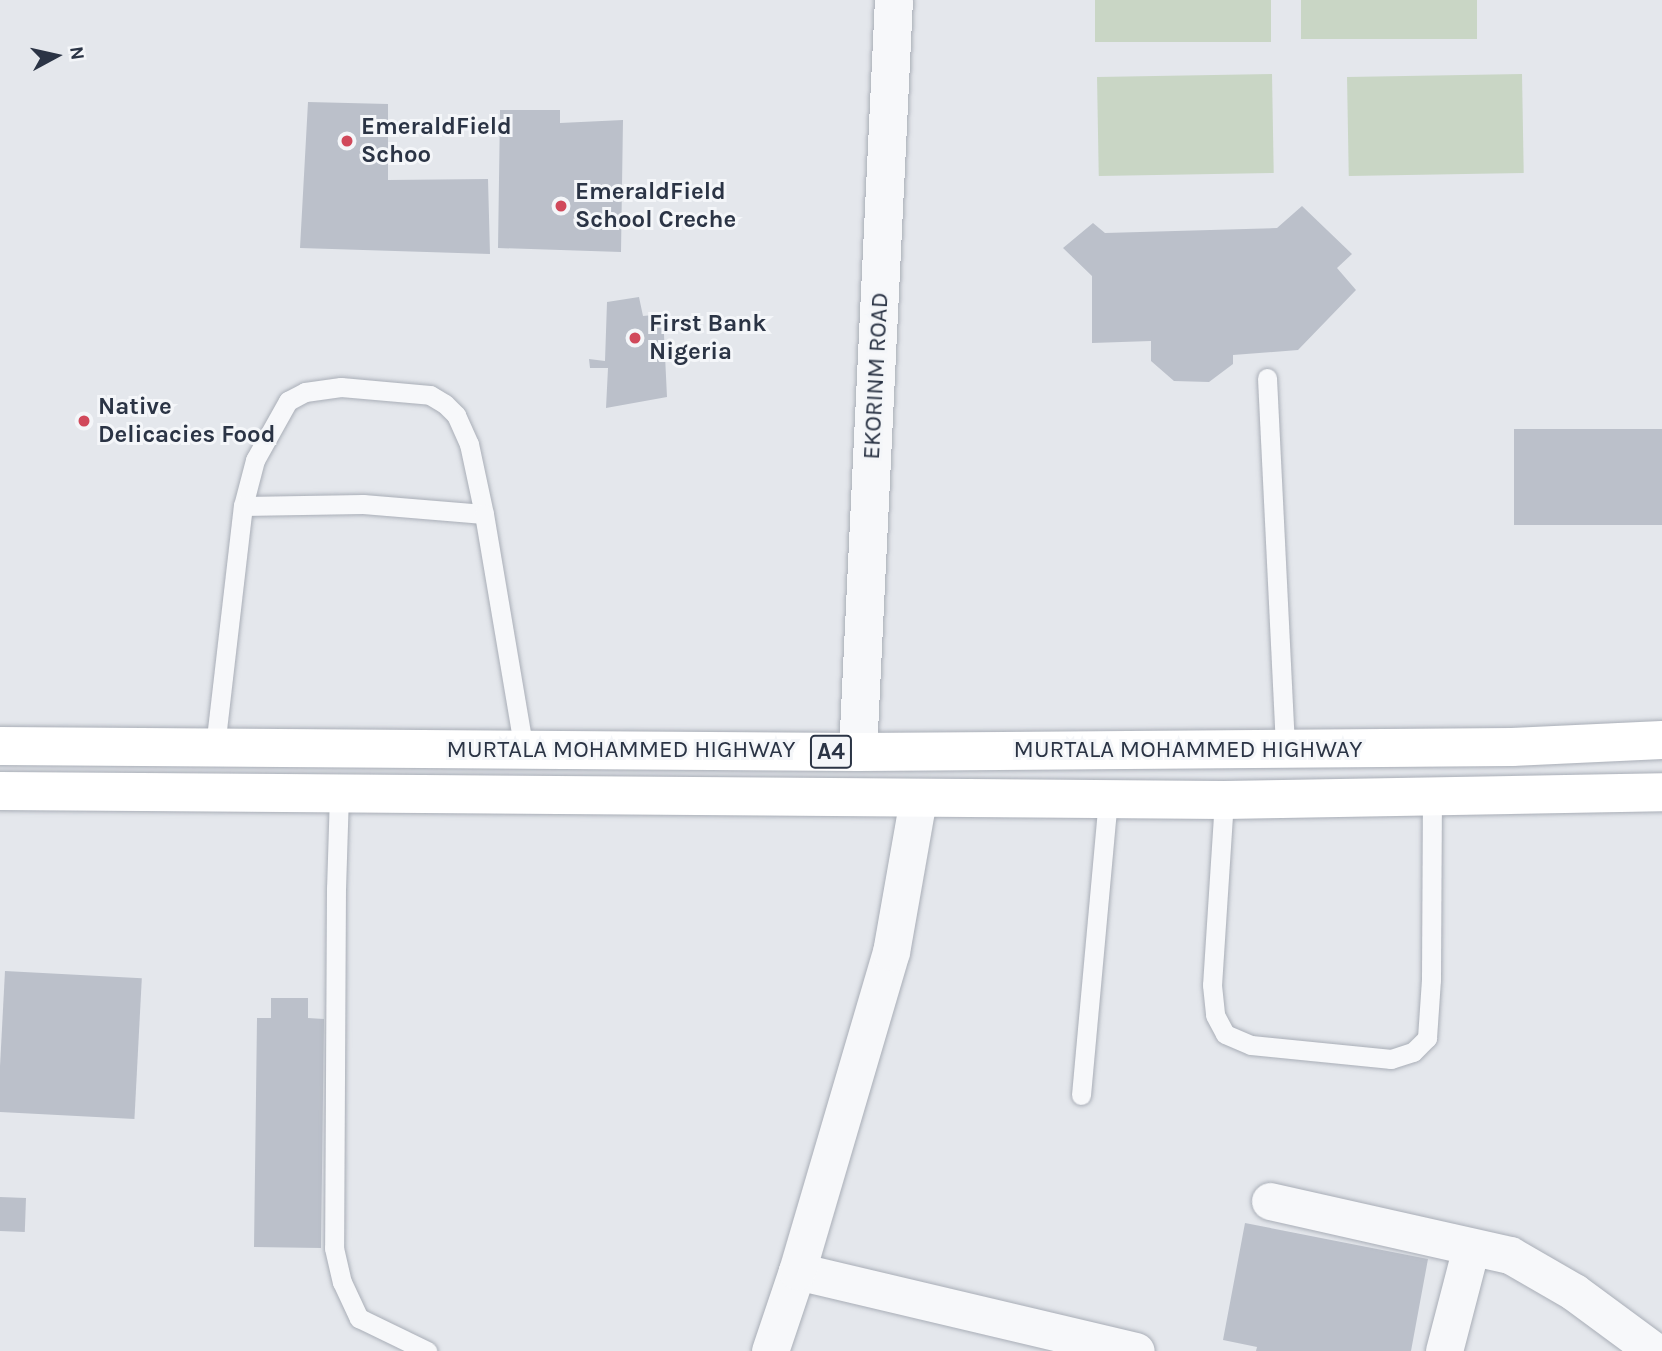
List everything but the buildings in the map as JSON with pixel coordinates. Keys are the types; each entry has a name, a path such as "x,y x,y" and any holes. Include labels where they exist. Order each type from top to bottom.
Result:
{"highway":[{"name":"MURTALA MOHAMMED HIGHWAY","path":"0,746 858,752 1512,747 1662,740"},
{"name":"MURTALA MOHAMMED HIGHWAY","path":"0,791 1108,800 1662,792"}],"street":[{"name":"EKORINM ROAD","path":"858,752 894,0"},
{"path":"771,1351 891,952 918,799"},
{"path":"1270,1202 1510,1255 1574,1292 1654,1351"},
{"path":"1444,1351 1471,1247"},
{"path":"797,1271 1136,1351"}],"lane":[{"path":"1267,378 1285,749"},
{"path":"215,747 243,506 255,460 288,401 305,392 341,387 430,395 456,415 469,444 484,514 524,750"},
{"path":"243,506 363,504 484,514"},
{"path":"339,794 334,1248 341,1282 359,1318 427,1351"},
{"path":"1224,800 1212,985 1215,1015 1225,1034 1251,1045 1391,1059 1413,1052 1427,1038 1431,981 1432,795"},
{"path":"1081,1095 1108,800"}],"green space":[{"path":"1095,0 1271,0 1271,42 1095,42"},
{"path":"1301,0 1477,0 1477,39 1301,39"},
{"path":"1272,74 1274,173 1099,176 1097,77"},
{"path":"1522,74 1524,173 1349,176 1347,77"}],"place":[{"name":"EmeraldField Schoo","path":"347,141"},
{"name":"EmeraldField School Creche","path":"561,206"},
{"name":"First Bank Nigeria","path":"635,338"},
{"name":"Native Delicacies Food","path":"84,421"}]}
